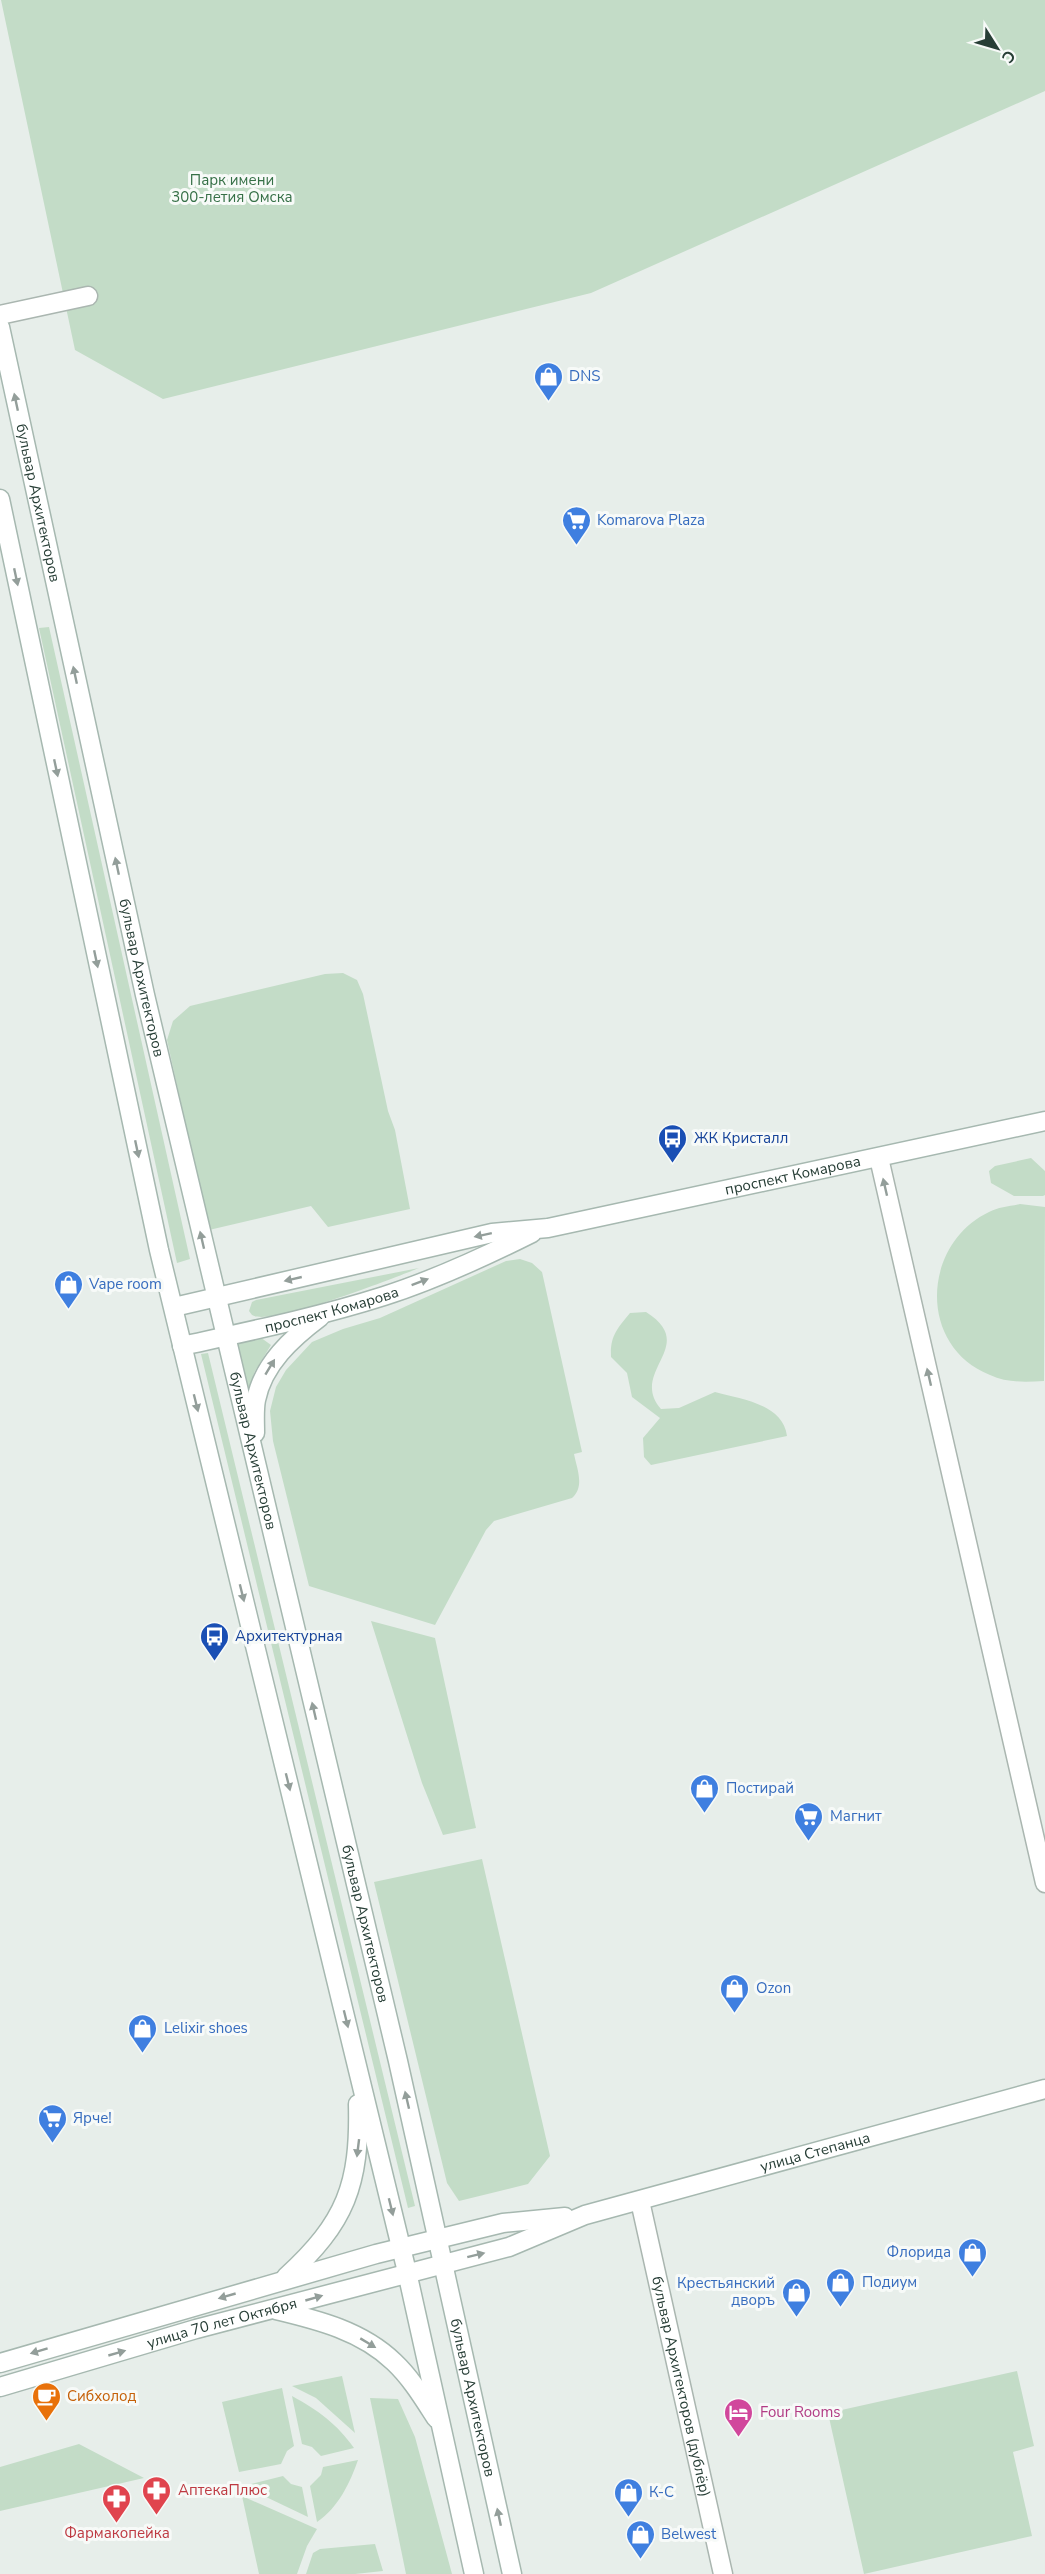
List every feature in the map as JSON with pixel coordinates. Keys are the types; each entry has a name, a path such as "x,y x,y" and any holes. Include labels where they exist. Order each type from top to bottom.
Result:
{"main road":[{"path":"0,315 88,296"},
{"name":"бульвар Архитекторов","path":"0,327 145,995 398,2061 512,2574"},
{"path":"0,499 110,1025 174,1307 407,2272 474,2574"},
{"name":"проспект Комарова","path":"174,1307 492,1233 542,1228 1045,1121"},
{"path":"879,1158 1045,1883"},
{"name":"проспект Комарова","path":"183,1346 325,1313 405,1288 492,1253 542,1228"},
{"path":"255,1465 255,1401 260,1386 268,1370 287,1344 325,1313"},
{"path":"283,2280 304,2261 335,2224 355,2175 359,2138 358,2069"},
{"name":"улица Степанца","path":"444,2263 509,2247 585,2215 1045,2089"},
{"name":"бульвар Архитекторов (дублёр)","path":"640,2201 723,2574"},
{"name":"улица Степанца","path":"401,2248 503,2223 585,2215"},
{"name":"улица 70 лет Октября","path":"0,2363 401,2248"},
{"name":"улица 70 лет Октября","path":"0,2387 196,2330 444,2263"},
{"path":"274,2309 340,2328 378,2349 409,2379 441,2424"}],"green space":[{"name":"Парк имени 300-летия Омска","path":"1,0 1045,0 1045,91 591,293 163,399 75,350"},
{"path":"49,627 190,1259 177,1263 39,628"},
{"path":"343,973 357,980 363,994 388,1111 395,1130 410,1209 328,1227 311,1206 209,1230 167,1040 173,1021 190,1006 325,974"},
{"path":"1031,1158 1045,1171 1045,1195 1014,1196 991,1183 989,1171 995,1166"},
{"path":"1020,1204 1045,1207 1044,1381 1010,1381 990,1375 966,1361 950,1342 940,1319 937,1295 941,1270 951,1247 967,1227 989,1212"},
{"path":"520,1259 532,1263 542,1272 582,1452 574,1454 579,1478 576,1494 572,1498 494,1521 486,1530 435,1625 309,1586 273,1441 270,1411 276,1387 286,1370 312,1342 343,1329 380,1318 506,1261"},
{"path":"419,1268 306,1308 263,1317 252,1315 249,1311 252,1302 256,1300"},
{"path":"646,1312 661,1324 666,1336 666,1348 652,1383 653,1395 661,1409 679,1408 715,1392 748,1401 769,1410 784,1425 787,1436 651,1465 644,1457 643,1438 660,1418 632,1397 627,1373 611,1357 613,1338 621,1324 630,1313"},
{"path":"260,1337 271,1345 255,1371 247,1393 235,1343"},
{"path":"208,1353 415,2206 408,2208 201,1354"},
{"path":"371,1621 435,1638 476,1828 443,1835 422,1783"},
{"path":"482,1859 550,2156 528,2184 459,2201 447,2183 374,1882"},
{"path":"1017,2371 1034,2446 1013,2452 1032,2536 864,2574 828,2413"},
{"path":"342,2376 355,2433 316,2398 292,2386"},
{"path":"282,2388 294,2446 287,2451 281,2464 239,2472 222,2402"},
{"path":"292,2396 326,2418 354,2448 321,2456 312,2447 302,2444"},
{"path":"370,2398 398,2399 415,2437 452,2574 406,2574"},
{"path":"79,2444 144,2478 0,2511 0,2467"},
{"path":"358,2460 342,2494 331,2510 317,2522 310,2486 321,2475 323,2467"},
{"path":"283,2476 291,2484 302,2487 308,2517 243,2486"},
{"path":"242,2496 317,2529 307,2546 297,2574 259,2574"},
{"path":"375,2544 383,2571 355,2574 306,2574 313,2553 320,2549"}],"place":[{"name":"DNS","path":"548,402"},
{"name":"Komarova Plaza","path":"576,546"},
{"name":"ЖК Кристалл","path":"673,1164"},
{"name":"Vape room","path":"68,1310"},
{"name":"Архитектурная","path":"214,1662"},
{"name":"Постирай","path":"705,1814"},
{"name":"Магнит","path":"809,1842"},
{"name":"Ozon","path":"735,2014"},
{"name":"Lelixir shoes","path":"143,2054"},
{"name":"Ярче!","path":"52,2144"},
{"name":"Флорида","path":"972,2278"},
{"name":"Подиум","path":"841,2308"},
{"name":"Крестьянский дворъ","path":"796,2318"},
{"name":"Сибхолод","path":"46,2422"},
{"name":"Four Rooms","path":"739,2438"},
{"name":"АптекаПлюс","path":"157,2516"},
{"name":"К-С","path":"628,2518"},
{"name":"Фармакопейка","path":"117,2524"},
{"name":"Belwest","path":"640,2560"}]}
